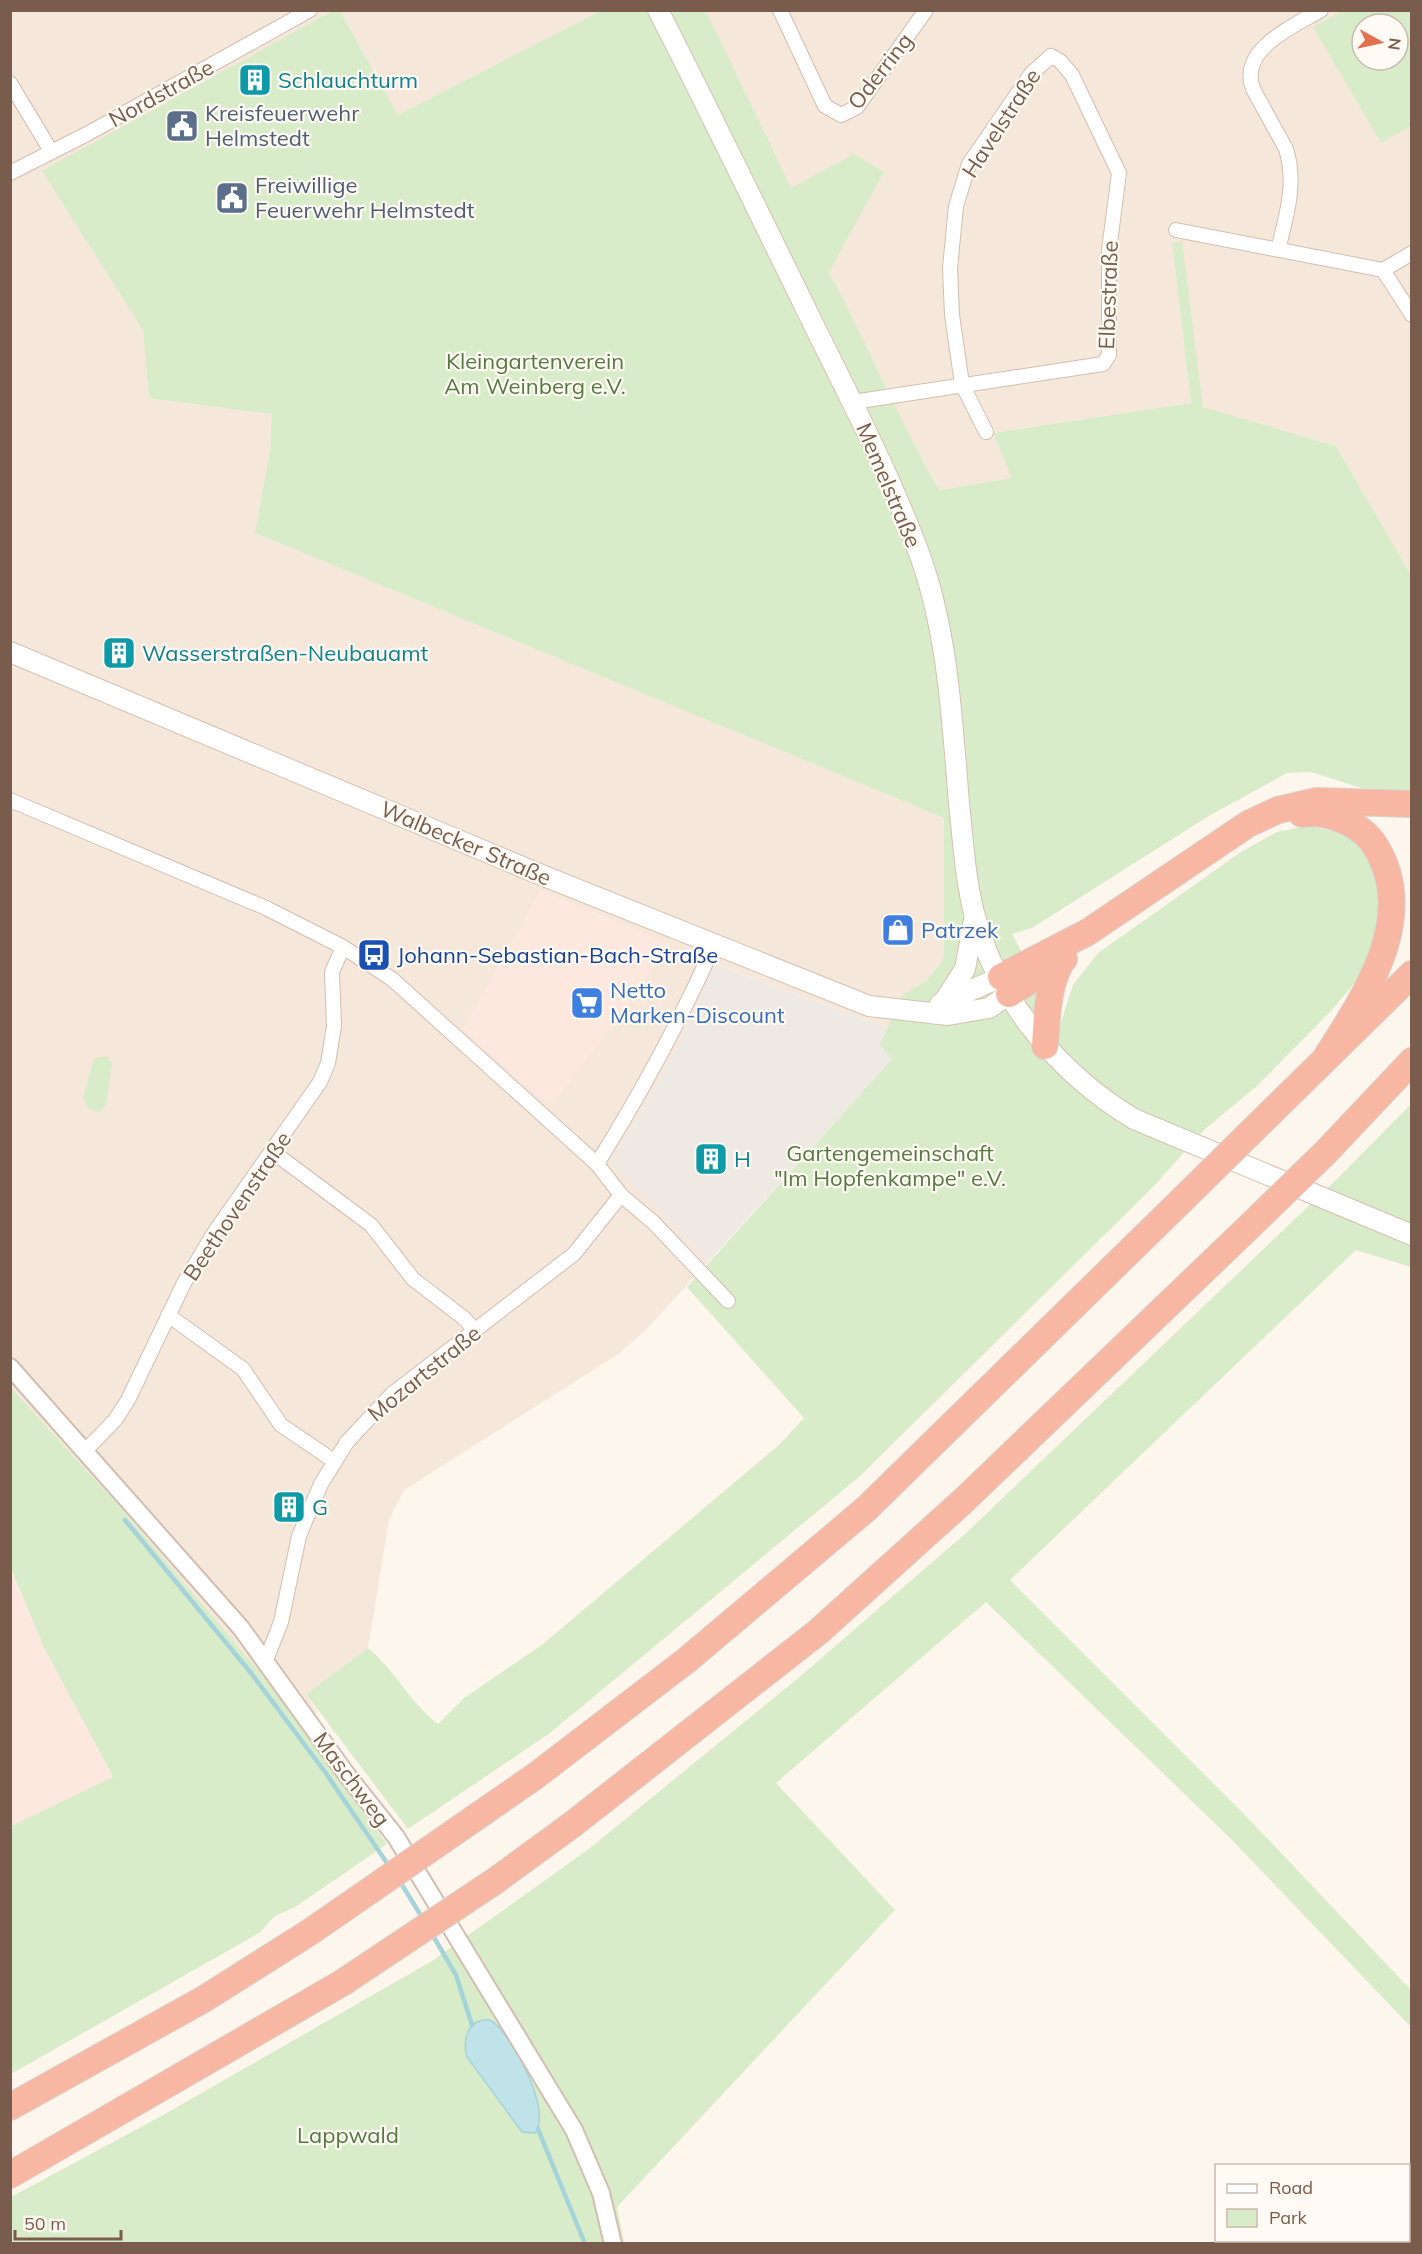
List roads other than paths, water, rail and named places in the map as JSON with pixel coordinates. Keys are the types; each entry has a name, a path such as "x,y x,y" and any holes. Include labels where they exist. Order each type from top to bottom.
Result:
{"highway":[{"path":"1005,986 1248,824 1278,810 1317,801 1412,804"},
{"path":"1248,824 1306,814 1330,816 1352,824 1368,836 1392,868 1398,887 1397,927 1390,950 1325,1059"},
{"path":"1045,1046 1047,1003 1052,979 1060,964 1089,932"},
{"path":"1005,986 1060,964"},
{"path":"10,2107 204,1999 310,1932 534,1777 687,1660 866,1509 1412,974"},
{"path":"10,2175 342,1983 495,1881 573,1824 818,1632 962,1502 1251,1225 1326,1152 1407,1066"}],"main road":[{"name":"Memelstraße","path":"658,10 853,402 905,517 930,589 950,696 966,873 974,914 984,945 1005,986 1045,1046 1073,1074 1134,1119 1412,1235"},
{"name":"Walbecker Straße","path":"10,652 714,945 868,1006 936,1007 948,1015 982,1010 1005,986"},
{"path":"936,1007 965,969 974,914"}],"street":[{"name":"Nordstraße","path":"10,173 310,10"},
{"name":"Oderring","path":"780,11 825,106 841,115 857,107 926,10"},
{"path":"1278,250 1289,206 1290,159 1287,149 1250,82 1252,68 1258,52 1267,44 1321,10"},
{"name":"Havelstraße","path":"962,384 951,304 950,268 956,206 964,175 1031,74 1051,56 1060,61"},
{"name":"Elbestraße","path":"853,402 1103,364 1109,355 1108,250 1119,172 1072,75 1060,61"},
{"path":"10,83 51,152"},
{"path":"1176,230 1383,270 1412,253"},
{"path":"1383,270 1412,315"},
{"path":"962,384 986,432"},
{"path":"10,800 266,908 342,947 392,979 597,1164 621,1195 654,1223 728,1301"},
{"path":"597,1164 643,1090 675,1031 714,945"},
{"name":"Beethovenstraße","path":"86,1451 115,1420 128,1400 168,1315 214,1233 320,1083 328,1063 335,1012 332,972 342,947"},
{"path":"273,1152 371,1225 413,1279 465,1319 475,1331"},
{"name":"Mozartstraße","path":"266,1660 281,1622 299,1536 312,1502 334,1461 361,1425 392,1394 574,1254 621,1195"},
{"path":"168,1315 243,1369 281,1425 334,1461"},
{"name":"Maschweg","path":"10,1367 86,1451 266,1660 347,1775 396,1837 532,2057 588,2160 601,2193 613,2244"}],"water":[{"path":"490,2020 499,2027 527,2073 539,2108 539,2122 535,2133 522,2132 467,2057 465,2043 468,2031 476,2022"}],"waterway":[{"path":"125,1520 251,1673 325,1772 389,1866"},
{"path":"399,1880 423,1919"},
{"path":"432,1934 456,1975 472,2025"},
{"path":"538,2129 585,2244"}],"place":[{"name":"Schlauchturm","path":"255,80"},
{"name":"Kreisfeuerwehr Helmstedt","path":"182,126"},
{"name":"Freiwillige Feuerwehr Helmstedt","path":"232,198"},
{"name":"Wasserstraßen-Neubauamt","path":"119,653"},
{"name":"Patrzek","path":"898,930"},
{"name":"Johann-Sebastian-Bach-Straße","path":"374,955"},
{"name":"Netto Marken-Discount","path":"587,1003"},
{"name":"H","path":"711,1159"},
{"name":"G","path":"289,1507"}],"park label":[{"name":"Kleingartenverein Am Weinberg e.V.","path":"535,374"},
{"name":"Gartengemeinschaft \"Im Hopfenkampe\" e.V.","path":"890,1166"},
{"name":"Lappwald","path":"348,2135"}]}
